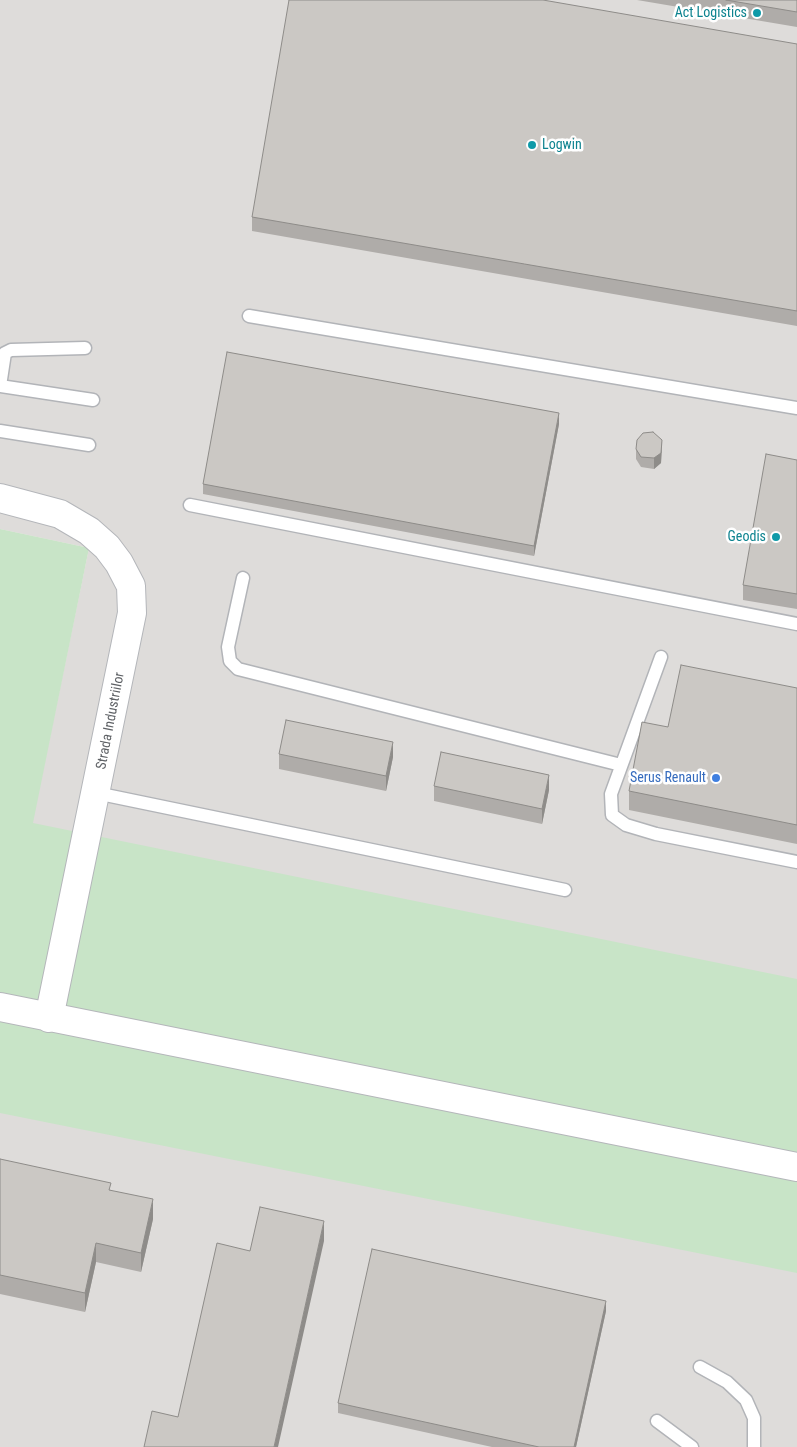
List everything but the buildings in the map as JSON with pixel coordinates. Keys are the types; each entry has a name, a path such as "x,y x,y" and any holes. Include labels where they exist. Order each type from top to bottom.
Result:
{"street":[{"name":"Strada Industriilor","path":"0,498 30,504 60,514 89,532 107,547 120,563 130,586 132,613 49,1018"},
{"path":"0,1007 797,1167"}],"lane":[{"path":"249,316 797,408"},
{"path":"85,348 11,350 6,353 0,386 93,400"},
{"path":"0,431 89,445"},
{"path":"190,505 797,624"},
{"path":"244,578 228,647 230,661 238,669 621,765"},
{"path":"662,657 611,794 612,815 626,826 656,834 797,862"},
{"path":"96,793 565,890"},
{"path":"700,1367 727,1382 746,1400 754,1418 754,1447"},
{"path":"657,1421 692,1447"}],"shaded area":[{"path":"0,0 797,0 797,1447 0,1447 0,979 89,548 0,529"}],"green space":[{"path":"0,529 89,548 33,823 797,979 797,1273 0,1113"}],"place":[{"name":"Act Logistics","path":"757,13"},
{"name":"Logwin","path":"532,145"},
{"name":"Geodis","path":"776,537"},
{"name":"Serus Renault","path":"716,778"}]}
